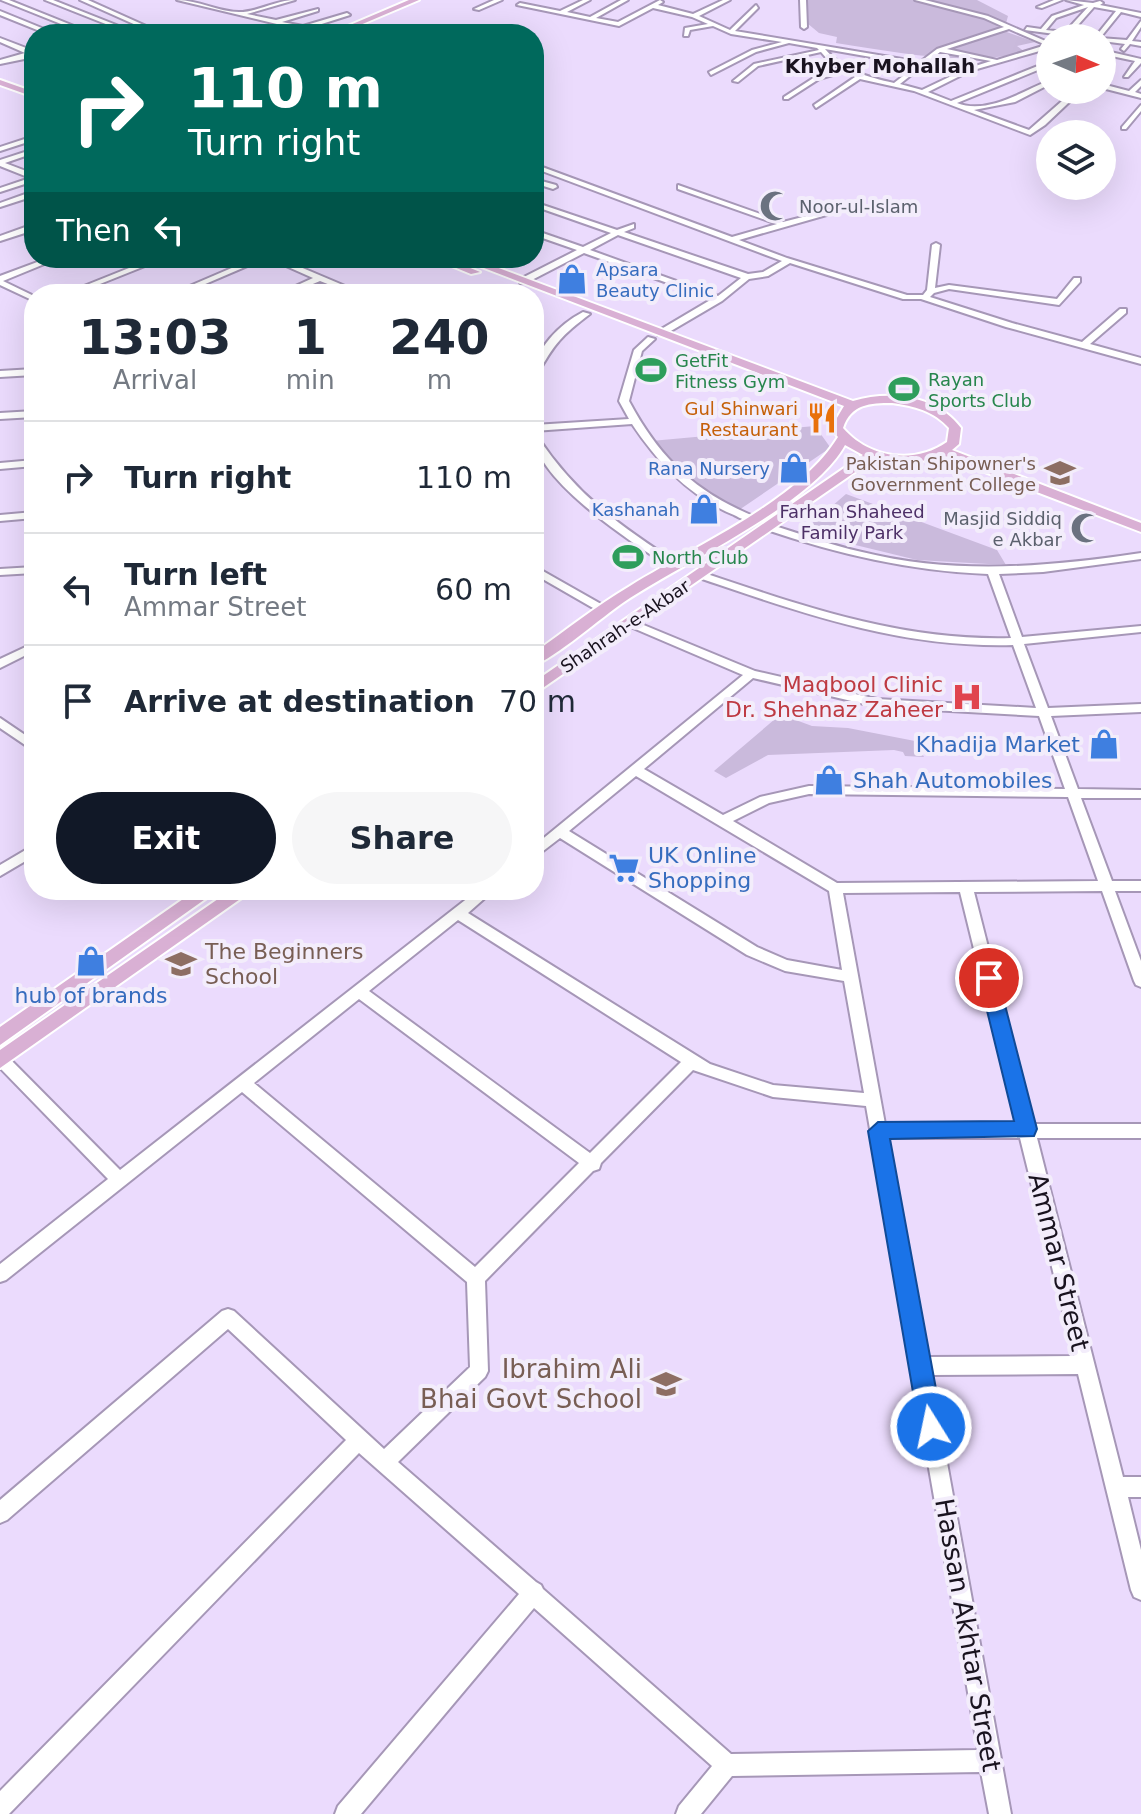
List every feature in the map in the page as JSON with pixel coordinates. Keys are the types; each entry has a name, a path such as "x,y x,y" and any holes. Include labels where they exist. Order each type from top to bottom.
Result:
{"main road":[{"path":"356,24 415,0"},
{"path":"0,82 24,91"},
{"path":"0,90 24,99"},
{"path":"473,268 530,284"},
{"path":"482,268 514,284"},
{"path":"544,290 840,414"},
{"path":"544,298 852,405 892,399 929,407 941,413 955,428 948,448"},
{"path":"852,405 840,414 837,428 843,438 874,453 907,459 948,448 1141,515"},
{"name":"Shahrah-e-Akbar","path":"544,653 604,610 754,520 836,456 843,438"},
{"path":"948,448 1141,528"},
{"name":"Shahrah-e-Akbar","path":"544,682 874,453"},
{"path":"0,1037 195,900"},
{"path":"1,1060 230,900"}],"street":[{"path":"4,0 65,24"},
{"path":"2,13 49,0 110,24"},
{"path":"83,0 138,24"},
{"path":"180,0 283,24"},
{"path":"238,14 292,0"},
{"path":"477,9 499,0"},
{"path":"561,13 587,0"},
{"path":"590,19 625,0"},
{"path":"520,5 619,24 664,0"},
{"path":"694,16 727,0"},
{"path":"803,0 804,27"},
{"path":"918,0 1013,27 1036,30"},
{"path":"1040,7 1059,0"},
{"path":"1069,0 1141,15"},
{"path":"1048,24 1054,17 1108,0"},
{"path":"541,10 552,5"},
{"path":"676,10 685,5"},
{"path":"1076,24 1091,5"},
{"path":"653,6 676,10 731,32 923,64"},
{"path":"731,32 756,7"},
{"path":"1108,24 1119,11"},
{"path":"2,13 28,24"},
{"path":"274,22 317,13 290,24"},
{"path":"323,24 347,15"},
{"path":"895,85 939,50 1013,27 1026,16"},
{"path":"1119,55 1141,23"},
{"path":"686,35 687,29 712,25"},
{"path":"1013,27 1036,38"},
{"path":"0,40 24,50"},
{"path":"1116,41 1141,44"},
{"path":"711,73 754,51 790,42"},
{"path":"821,49 859,77 952,103 1030,133 1044,124 1061,104"},
{"path":"736,81 756,65 821,49"},
{"path":"921,93 968,70 1036,49"},
{"path":"939,50 998,61"},
{"path":"1116,55 1139,61 1126,76"},
{"path":"0,62 24,56"},
{"path":"786,98 817,78 848,69"},
{"path":"952,103 1035,71"},
{"path":"816,106 859,77"},
{"path":"1130,94 1141,82"},
{"path":"967,109 1013,101 1036,89"},
{"path":"1116,90 1141,96"},
{"path":"1124,128 1141,107"},
{"path":"2,147 24,141"},
{"path":"0,163 24,155"},
{"path":"0,163 24,174"},
{"path":"544,170 788,260 906,297 922,297 1141,361"},
{"path":"0,182 11,187"},
{"path":"0,190 24,182"},
{"path":"544,184 553,187"},
{"path":"681,187 780,223"},
{"path":"0,205 24,197"},
{"path":"544,207 747,277 765,274 788,260"},
{"path":"735,239 780,223 827,212"},
{"path":"523,281 631,226"},
{"path":"0,239 24,231"},
{"path":"544,236 719,299"},
{"path":"931,291 936,245"},
{"path":"0,280 30,268"},
{"path":"94,284 135,268"},
{"path":"199,284 238,268"},
{"path":"296,268 335,284"},
{"path":"747,277 719,299 638,350 624,401 660,459 691,488 754,520"},
{"path":"306,284 320,278"},
{"path":"0,280 24,293"},
{"path":"922,297 931,291 952,287 1059,302 1077,280"},
{"path":"1084,345 1123,311"},
{"path":"544,352 577,318 586,314"},
{"path":"0,374 24,373"},
{"path":"0,416 24,415"},
{"path":"544,421 632,417"},
{"path":"544,427 632,417"},
{"path":"544,456 602,518 675,566"},
{"path":"0,459 24,458"},
{"path":"0,466 24,464"},
{"path":"0,518 24,516"},
{"path":"768,527 865,558 920,569 993,573 1067,569 1141,556"},
{"path":"0,572 24,571"},
{"path":"993,573 1141,981"},
{"path":"544,575 604,610"},
{"path":"700,575 836,618 941,640 1017,639 1141,629"},
{"path":"630,623 751,674 877,703 1044,712 1141,708"},
{"path":"0,664 24,651"},
{"path":"544,845 751,674"},
{"path":"0,722 24,740"},
{"path":"636,770 835,888 1141,886"},
{"path":"724,821 752,803 809,790 1141,794"},
{"path":"560,832 752,951 785,965 851,977"},
{"path":"0,871 24,856"},
{"name":"Ammar Street","path":"966,887 1141,1590"},
{"name":"Hassan Akhtar Street","path":"835,888 1000,1814"},
{"path":"0,1274 474,900"},
{"path":"458,913 691,1062 773,1091 873,1100"},
{"path":"359,991 593,1164"},
{"path":"1,1060 120,1181"},
{"path":"384,1462 479,1371 476,1278 593,1164 691,1062"},
{"path":"243,1083 476,1278"},
{"path":"878,1131 1141,1131"},
{"path":"0,1513 228,1317 359,1440 727,1765 991,1761"},
{"path":"920,1366 1085,1365"},
{"path":"0,1807 359,1440"},
{"path":"1115,1487 1141,1487"},
{"path":"346,1814 534,1592"},
{"path":"687,1814 727,1765"}],"green space":[{"path":"806,0 977,0 1008,16 1004,31 1035,42 1017,46 1025,52 980,58 931,56 836,43 837,37 819,33 807,23"},
{"path":"815,426 830,447 739,510 688,479 651,441"},
{"name":"Farhan Shaheed Family Park","path":"846,494 997,550 1006,565 917,560 802,532"},
{"path":"785,716 812,726 848,728 915,741 924,757 905,756 903,752 894,750 768,755 726,778 714,771 775,719"}],"place":[{"name":"Noor-ul-Islam","path":"775,206"},
{"name":"Apsara Beauty Clinic","path":"572,279"},
{"name":"GetFit Fitness Gym","path":"651,370"},
{"name":"Rayan Sports Club","path":"904,389"},
{"name":"Gul Shinwari Restaurant","path":"822,418"},
{"name":"Rana Nursery","path":"794,468"},
{"name":"Pakistan Shipowner's Government College","path":"1060,473"},
{"name":"Kashanah","path":"704,509"},
{"name":"Masjid Siddiq e Akbar","path":"1086,528"},
{"name":"North Club","path":"628,557"},
{"name":"Maqbool Clinic Dr. Shehnaz Zaheer","path":"967,697"},
{"name":"Khadija Market","path":"1104,744"},
{"name":"Shah Automobiles","path":"829,780"},
{"name":"UK Online Shopping","path":"624,868"},
{"name":"hub of brands","path":"91,961"},
{"name":"The Beginners School","path":"181,964"},
{"name":"Ibrahim Ali Bhai Govt School","path":"666,1384"}],"district":[{"name":"Khyber Mohallah","path":"880,66"}],"route":[{"path":"931,1427 878,1131 1026,1129 989,978"}]}
